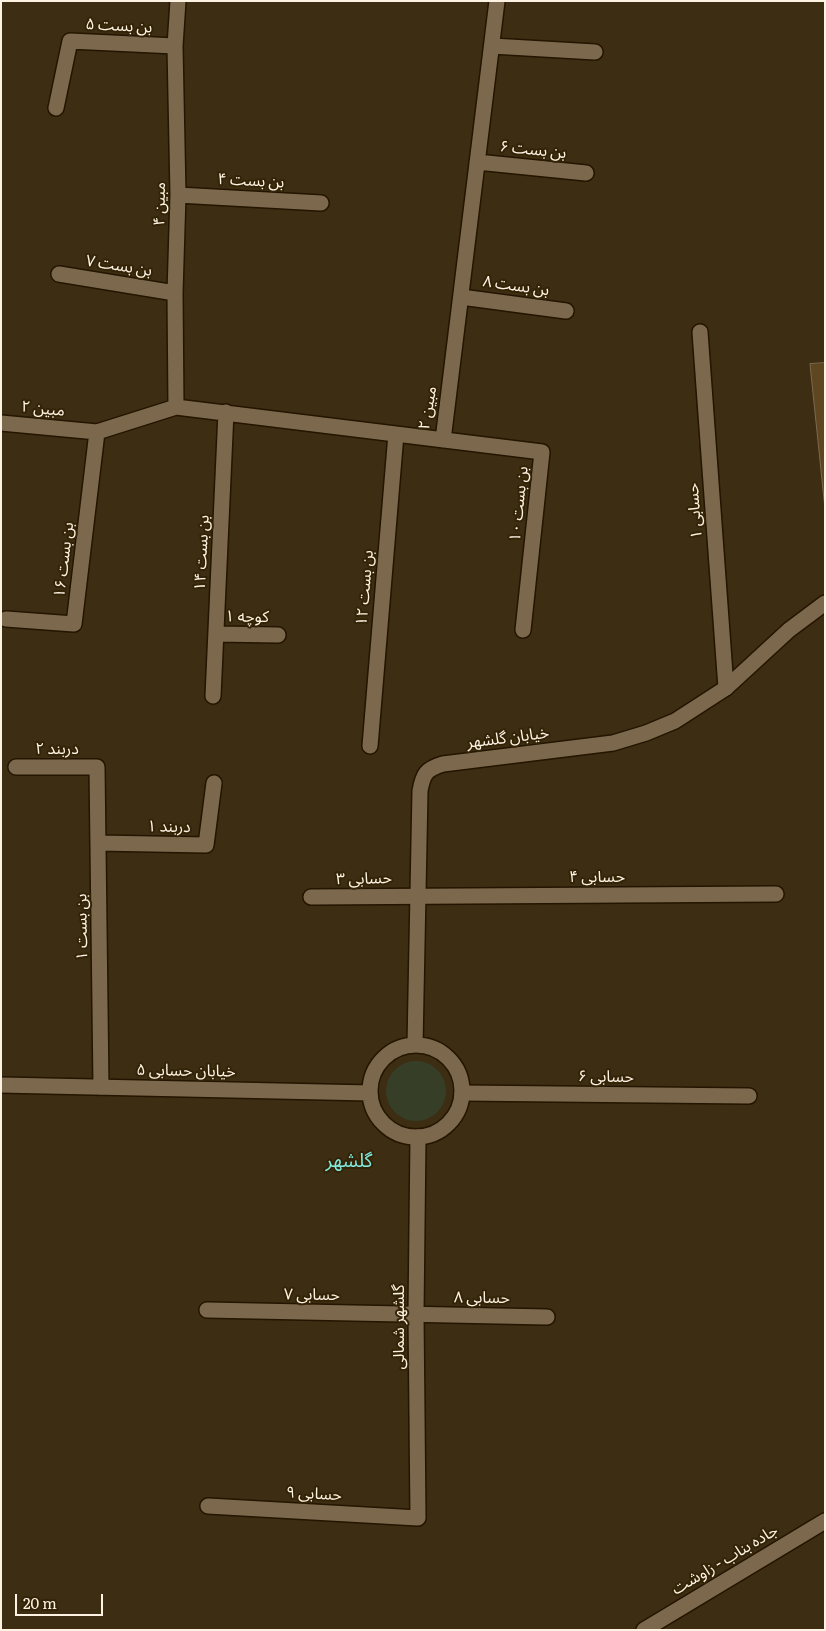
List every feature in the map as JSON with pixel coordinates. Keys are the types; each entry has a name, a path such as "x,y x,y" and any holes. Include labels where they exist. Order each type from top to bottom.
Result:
{"street":[{"name":"مبین ۴","path":"176,407 175,293 178,195 175,46 178,1"},
{"name":"مبین ۲","path":"1,422 97,432 176,407 443,440 497,1"},
{"name":"بن بست ۵","path":"56,108 70,41 175,46"},
{"path":"492,46 595,52"},
{"name":"بن بست ۶","path":"477,162 586,173"},
{"name":"بن بست ۴","path":"178,195 321,203"},
{"name":"بن بست ۷","path":"58,274 175,293"},
{"name":"بن بست ۸","path":"460,297 566,311"},
{"name":"حسابی ۱","path":"700,332 726,688"},
{"name":"بن بست ۱۴","path":"213,696 226,412"},
{"name":"بن بست ۱۶","path":"6,619 74,624 97,432"},
{"name":"بن بست ۱۲","path":"370,746 396,434"},
{"name":"بن بست ۱۰","path":"443,440 542,452 523,630"},
{"name":"خیابان گلشهر","path":"415,1045 420,791 422,778 431,768 443,764 613,743 646,733 675,721 726,688 789,630 825,603"},
{"name":"کوچه ۱","path":"216,634 278,635"},
{"name":"دربند ۲","path":"16,767 97,767"},
{"name":"بن بست ۱","path":"97,767 101,1087"},
{"name":"دربند ۱","path":"98,843 206,845 214,783"},
{"name":"حسابی ۴","path":"418,895 776,894"},
{"name":"حسابی ۳","path":"311,897 418,895"},
{"path":"415,1045 430,1047 443,1054 454,1064 460,1078 462,1093 460,1106 444,1128 432,1134 418,1137 404,1135 391,1129 380,1119 373,1107 370,1093 372,1078 378,1065 388,1054 401,1048 415,1045"},
{"name":"خیابان حسابی ۵","path":"1,1085 370,1093"},
{"name":"حسابی ۶","path":"462,1093 749,1096"},
{"name":"گلشهر شمالی","path":"418,1137 416,1314 418,1518"},
{"name":"حسابی ۷","path":"207,1310 416,1314"},
{"name":"حسابی ۸","path":"416,1314 547,1317"},
{"name":"حسابی ۹","path":"208,1506 418,1518"},
{"name":"جاده بناب - زاوشت","path":"644,1630 825,1521"}],"green space":[{"path":"410,1061 422,1061 433,1066 441,1074 446,1085 444,1103 433,1116 422,1121 410,1121 399,1116 391,1108 386,1097 386,1085 391,1074 399,1066"}],"building":[{"path":"825,363 825,509 810,364"}],"district":[{"name":"گلشهر","path":"349,1161"}]}
